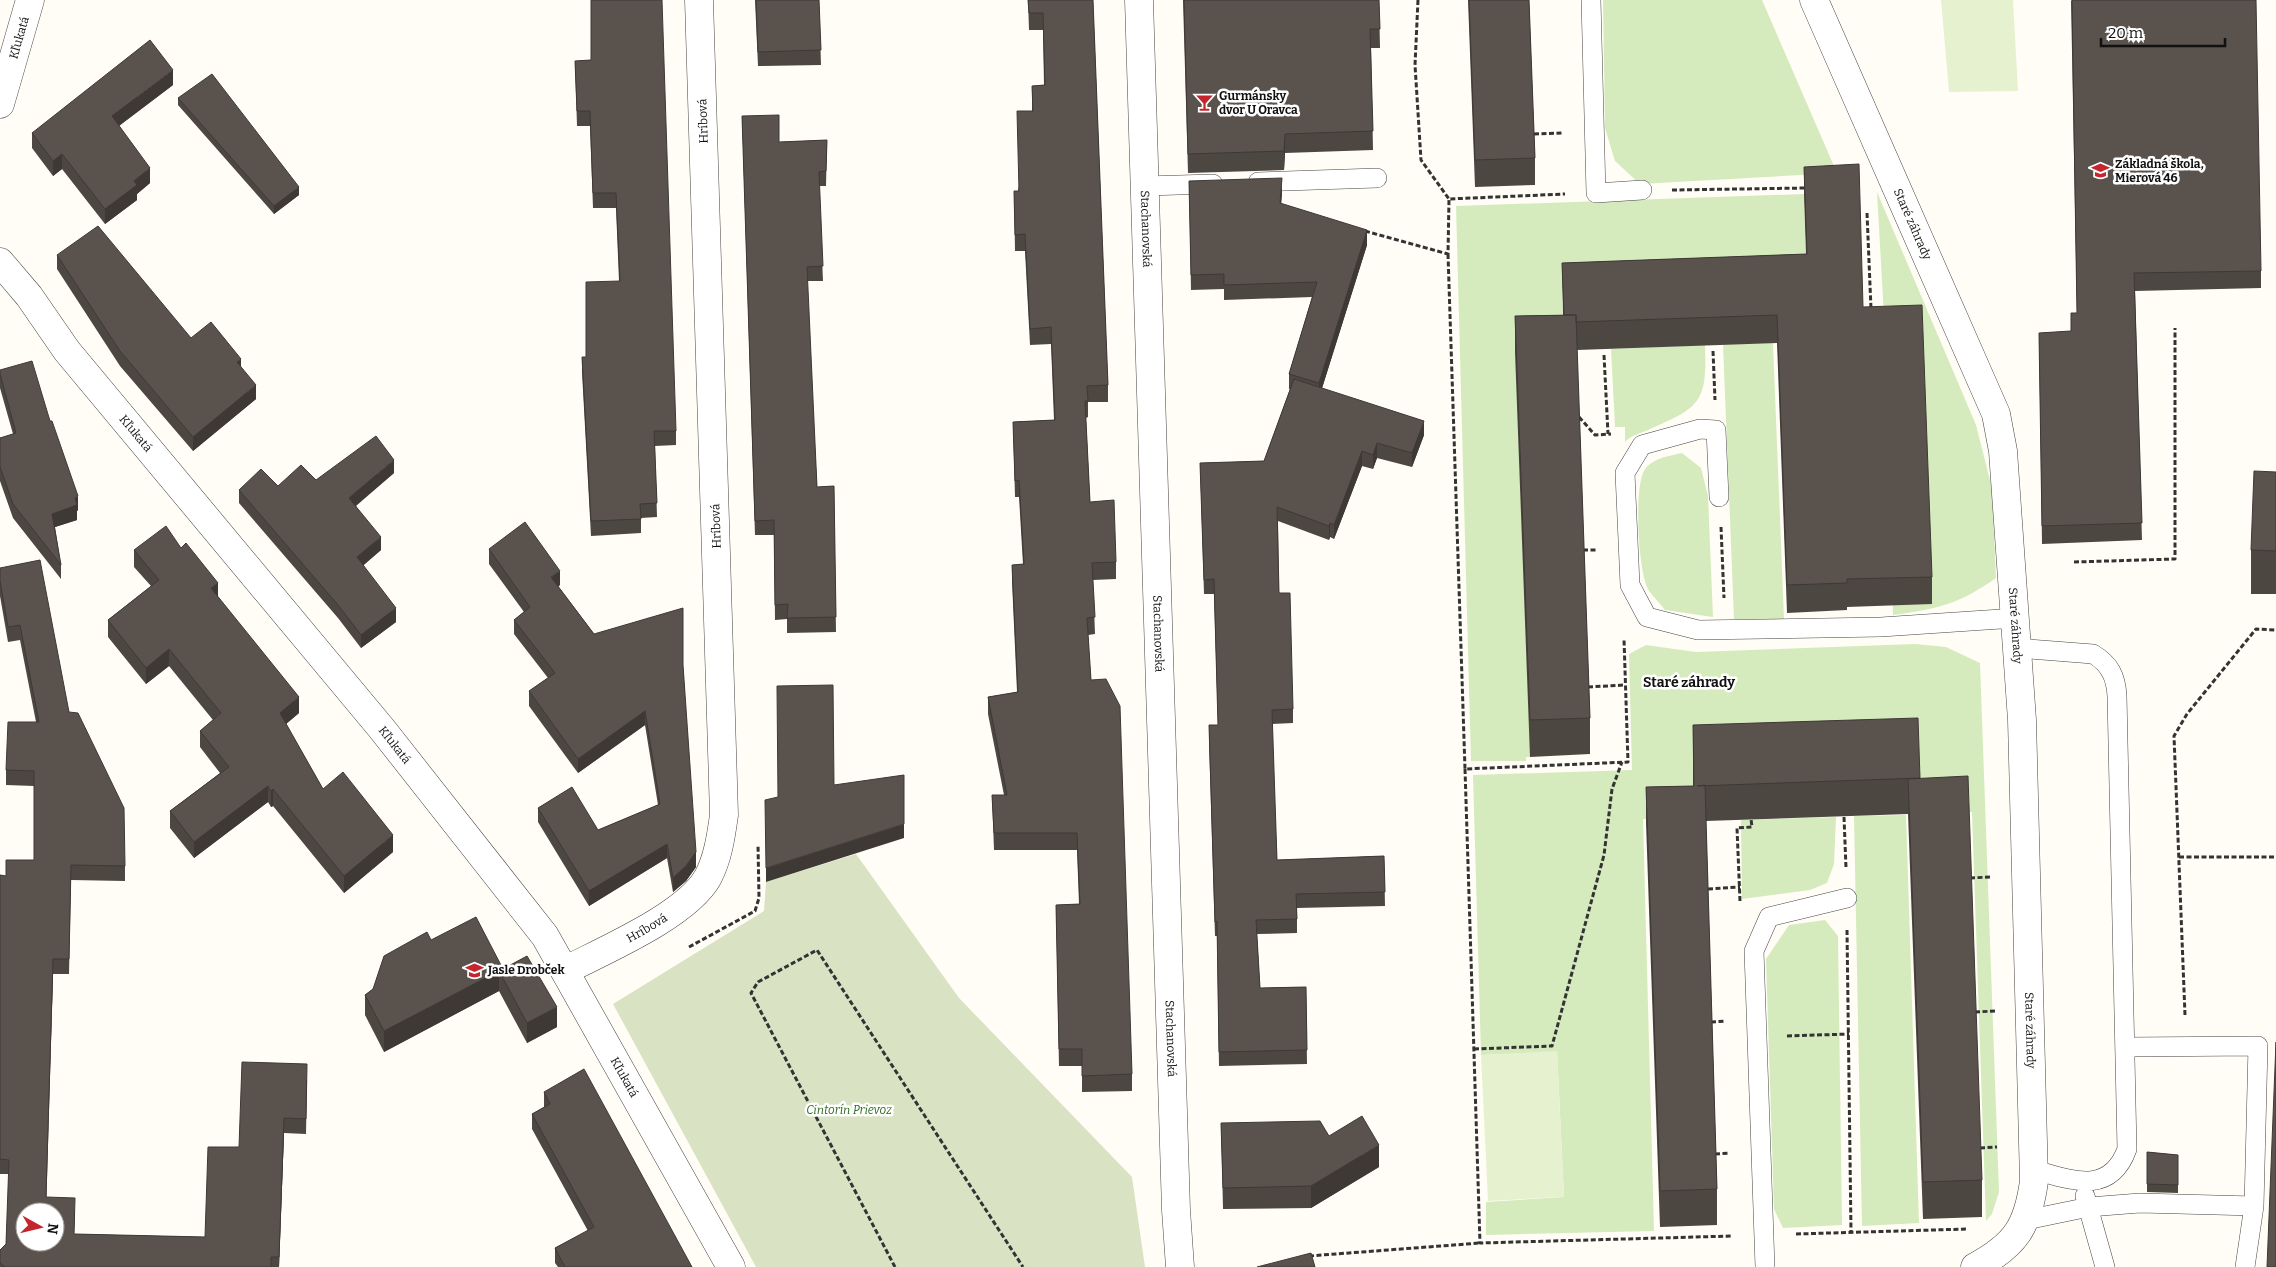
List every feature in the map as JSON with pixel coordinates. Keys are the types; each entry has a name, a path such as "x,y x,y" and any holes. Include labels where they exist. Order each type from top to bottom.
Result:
{"street":[{"name":"Kľukatá","path":"0,104 30,0"},
{"name":"Hríbová","path":"566,970 667,917 691,899 708,878 719,846 724,814 725,781 699,0"},
{"name":"Stachanovská","path":"1139,0 1176,1210 1180,1267"},
{"name":"Staré záhrady","path":"1814,0 1996,414 2003,451 2022,720 2035,1170 2033,1193 2022,1228 2000,1251 1975,1267"},
{"name":"Kľukatá","path":"0,262 29,296 66,351 382,729 545,936 566,970 731,1267"}],"lane":[{"path":"1590,0 1596,193 1642,190"},
{"path":"1145,186 1377,178"},
{"path":"1720,497 1716,430 1700,429 1642,445 1625,473 1630,585 1647,617 1698,630 1881,627 2016,618"},
{"path":"2017,648 2093,654 2108,666 2117,685 2128,1149 2121,1162 2110,1173 2102,1178 2082,1183 2035,1170"},
{"path":"1765,1267 1754,951 1769,917 1847,898"},
{"path":"2126,1047 2258,1046 2254,1206 2245,1267"},
{"path":"2082,1183 2105,1267"},
{"path":"2026,1220 2089,1207 2140,1203 2254,1206"}],"path":[{"path":"1418,0 1415,65 1421,160 1449,199 1448,254 1480,1243"},
{"path":"1642,190 1807,188"},
{"path":"1449,199 1596,193"},
{"path":"1866,207 1872,318"},
{"path":"1356,228 1448,254"},
{"path":"2074,562 2175,559 2175,328"},
{"path":"1713,352 1716,430"},
{"path":"1604,355 1608,434"},
{"path":"1720,497 1725,629"},
{"path":"1465,768 1628,762 1624,636 1647,617"},
{"path":"2186,1046 2174,736 2187,714 2256,629 2276,630"},
{"path":"1588,687 1626,685"},
{"path":"1474,1049 1552,1046 1604,855 1612,789 1622,762"},
{"path":"1844,817 1847,898 1851,1232"},
{"path":"1752,820 1752,826 1737,828 1741,907 1761,936"},
{"path":"2179,857 2276,857"},
{"path":"1970,878 1996,877"},
{"path":"1708,889 1740,887"},
{"path":"895,1267 751,993 758,982 817,950 1023,1267"},
{"path":"1975,1012 2000,1011"},
{"path":"1757,1036 1849,1034"},
{"path":"1980,1148 2005,1147"},
{"path":"1306,1257 1480,1243 1970,1229"}],"green space":[{"path":"1603,0 1762,0 1837,173 1640,184 1615,161 1605,128"},
{"path":"1941,0 2013,0 2018,91 1949,92"},
{"path":"1877,192 1976,425 1992,488 1996,578 1971,594 1948,604 1936,608 1893,615 1885,334"},
{"path":"1804,194 1807,281 1562,290 1564,350 1530,757 1526,757 1526,761 1471,761 1456,206"},
{"path":"1773,343 1784,619 1734,619 1723,344"},
{"path":"1705,345 1704,379 1702,391 1697,400 1680,415 1633,436 1625,442 1625,427 1615,427 1611,349"},
{"path":"1682,453 1701,468 1708,496 1713,617 1665,610 1648,589 1642,565 1638,511 1641,480 1644,471 1656,460"},
{"path":"1915,644 1946,647 1980,663 1999,1192 1992,1214 1986,1221 1972,812 1643,819 1654,1231 1486,1235 1486,1202 1564,1197 1557,1052 1481,1055 1473,775 1632,770 1629,654 1646,645 1696,652"},
{"path":"1906,815 1919,1223 1862,1226 1854,816"},
{"path":"1836,817 1834,864 1827,883 1810,890 1742,899 1741,820"},
{"name":"Cintorín Prievoz","path":"856,854 959,998 1132,1177 1145,1267 756,1267 613,1004 764,911 766,882"},
{"path":"1825,920 1838,936 1842,1225 1783,1228 1774,1209 1766,959 1789,925"},
{"path":"1557,1051 1564,1197 1488,1201 1481,1055"}],"building":[{"path":"591,0 662,0 676,431 654,431 657,503 640,504 641,519 591,521 582,357 586,357 586,282 620,281 616,193 593,193 590,111 577,111 575,61 591,60"},
{"path":"756,0 819,0 821,50 758,52"},
{"path":"1028,0 1093,0 1108,385 1087,386 1088,401 1085,401 1090,502 1114,500 1116,562 1092,563 1095,617 1087,618 1091,680 1106,679 1120,706 1132,1074 1082,1076 1082,1049 1059,1049 1056,905 1080,904 1077,833 994,833 992,795 1007,795 988,697 1018,692 1012,565 1024,564 1019,480 1015,481 1013,422 1055,420 1051,327 1030,329 1025,234 1015,235 1014,191 1019,191 1017,111 1033,111 1032,86 1045,85 1043,13 1029,13"},
{"path":"1184,0 1379,0 1380,29 1370,29 1373,131 1285,134 1284,151 1188,154"},
{"path":"1469,0 1529,0 1535,158 1475,160"},
{"path":"2072,0 2256,0 2261,271 2134,273 2142,523 2042,526 2039,333 2071,331 2071,313 2077,313"},
{"path":"150,40 173,70 112,116 150,168 134,181 137,185 105,209 62,154 53,161 32,133"},
{"path":"212,74 299,187 274,206 178,98"},
{"path":"779,115 779,142 827,140 826,171 819,172 823,266 807,267 817,487 834,486 836,617 787,618 788,604 775,605 774,520 755,521 742,116"},
{"path":"1859,164 1863,307 1922,305 1932,577 1847,579 1847,583 1787,585 1777,315 1576,322 1576,315 1564,315 1562,263 1807,254 1804,167"},
{"path":"1282,178 1280,203 1367,230 1319,383 1289,374 1317,282 1224,285 1224,274 1191,275 1189,181"},
{"path":"98,226 191,338 211,322 241,359 237,362 256,385 193,437 120,351 57,255"},
{"path":"1576,315 1590,718 1530,720 1515,316"},
{"path":"32,361 50,421 52,421 78,496 75,498 77,505 52,514 61,565 13,504 0,467 0,438 16,433 0,370"},
{"path":"1294,379 1424,421 1412,453 1377,443 1373,455 1362,451 1334,525 1330,523 1329,526 1277,507 1279,593 1290,593 1293,709 1272,710 1277,860 1384,856 1385,892 1296,894 1297,919 1256,920 1260,988 1306,987 1307,1050 1219,1052 1217,921 1215,922 1209,725 1218,725 1214,579 1204,580 1200,463 1264,461"},
{"path":"376,436 394,460 349,498 381,537 357,557 396,608 361,635 338,605 239,490 261,469 278,486 301,465 316,480"},
{"path":"2254,471 2276,472 2276,551 2251,550"},
{"path":"525,522 560,571 551,577 594,634 683,608 683,665 696,852 686,866 673,878 667,844 589,891 538,808 572,787 598,830 660,804 645,711 578,759 529,691 555,673 514,620 530,607 489,549"},
{"path":"166,526 181,548 186,543 218,583 211,588 299,697 280,713 323,789 343,772 393,835 344,876 273,789 271,791 268,786 194,842 170,811 229,767 200,731 221,713 169,649 146,668 108,620 159,580 134,550"},
{"path":"40,560 69,712 78,713 124,808 125,866 71,865 69,959 53,959 46,1197 75,1198 74,1234 205,1237 208,1147 239,1147 242,1062 307,1064 306,1119 284,1118 279,1257 271,1257 271,1267 5,1267 0,1263 0,1250 6,1244 9,1160 0,1159 0,875 6,876 6,860 34,860 34,771 6,770 8,722 39,722 20,625 8,627 0,581 0,568"},
{"path":"833,685 834,785 904,775 904,824 766,868 765,800 778,797 777,686"},
{"path":"1918,718 1920,778 1705,786 1717,1189 1660,1191 1646,787 1694,786 1693,725"},
{"path":"1968,776 1982,1180 1923,1182 1908,779"},
{"path":"476,917 503,969 527,956 557,1007 527,1023 499,971 384,1031 365,995 373,989 384,956 427,932 431,940"},
{"path":"2276,1042 2276,1267 2267,1267"},
{"path":"584,1069 692,1267 565,1267 555,1248 594,1227 532,1114 550,1104 544,1092"},
{"path":"1362,1116 1379,1145 1311,1186 1223,1188 1221,1123 1320,1121 1329,1136"},
{"path":"2147,1152 2178,1155 2178,1185 2147,1184"},
{"path":"1311,1253 1315,1267 1257,1267"}],"place":[{"name":"Gurmánsky dvor U Oravca","path":"1205,103"},
{"name":"Základná škola, Mierová 46","path":"2101,171"},
{"name":"Jasle Drobček","path":"474,970"}],"district":[{"name":"Staré záhrady","path":"1689,682"}]}
